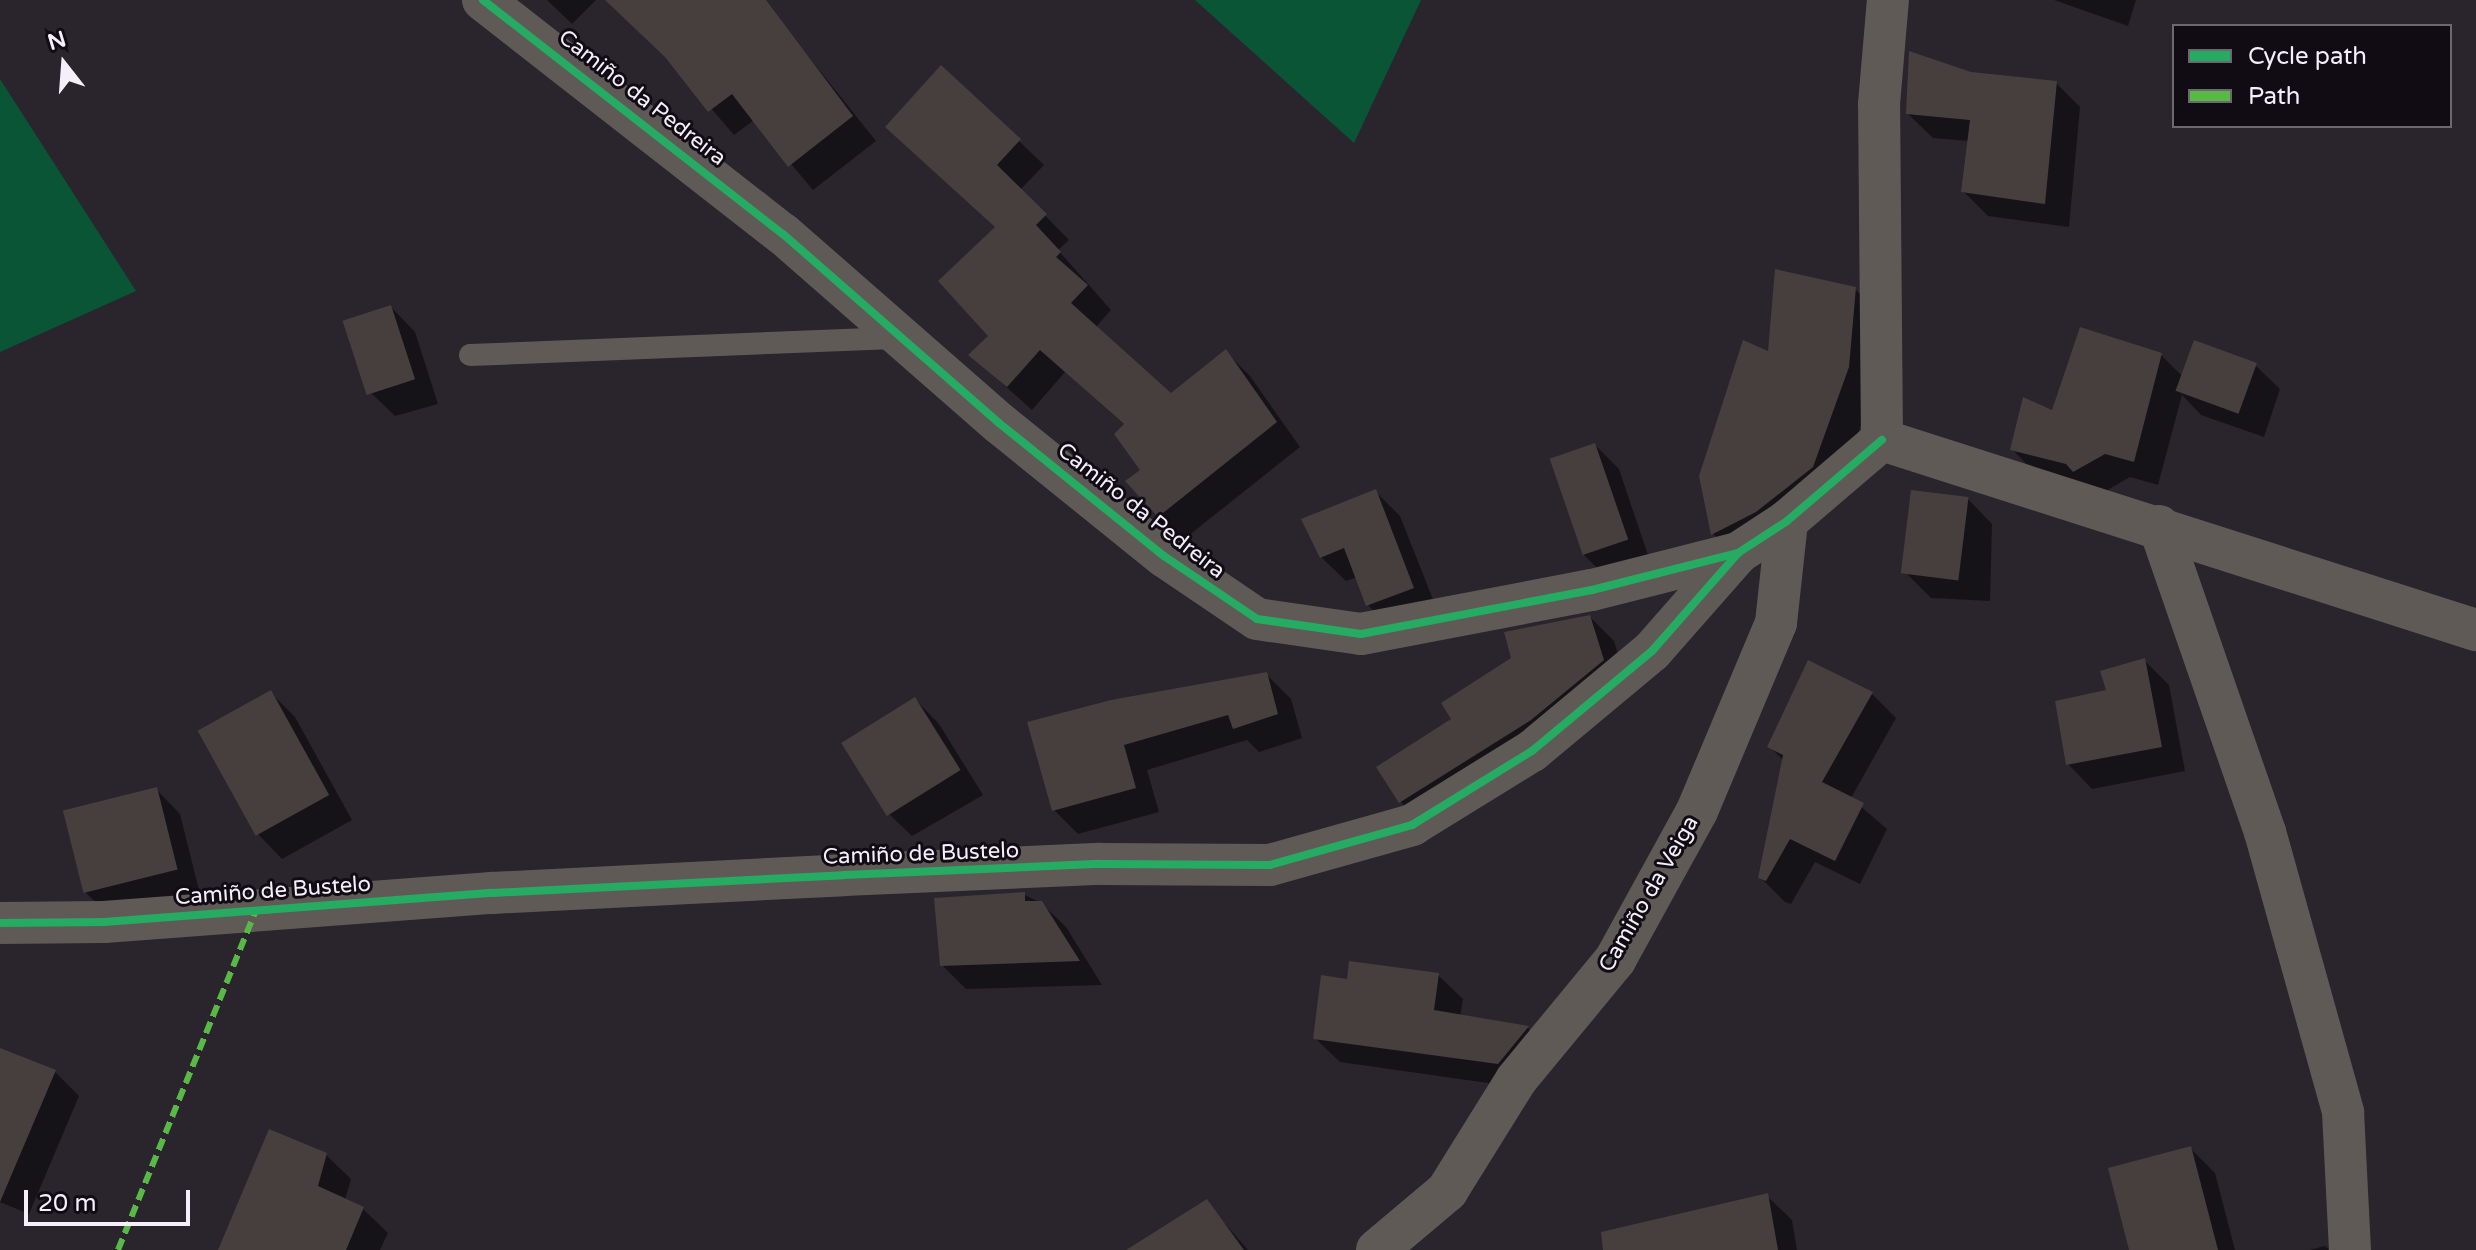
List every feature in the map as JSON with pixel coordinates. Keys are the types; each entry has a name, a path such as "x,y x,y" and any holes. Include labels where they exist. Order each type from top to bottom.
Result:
{"street":[{"name":"Camiño da Pedreira","path":"483,0 771,224 902,338 1164,556 1257,619 1361,634 1592,590 1738,553 1787,521 1882,440"},
{"path":"1888,0 1879,104 1882,440 2159,526 2476,630"},
{"name":"Camiño da Veiga","path":"1377,1250 1447,1191 1516,1080 1615,960 1697,811 1776,623 1787,521"},
{"path":"2159,526 2265,832 2343,1112 2350,1250"},
{"name":"Camiño de Bustelo","path":"0,923 104,922 492,893 874,873 1100,864 1270,865 1412,825 1532,751 1652,651 1738,553"}],"lane":[{"path":"470,355 902,338"}],"green space":[{"path":"1195,0 1421,0 1354,143"},
{"path":"0,79 136,291 0,352"}],"building":[{"path":"605,0 766,0 853,116 788,167 732,94 708,112 665,57"},
{"path":"1909,51 1971,72 2057,81 2045,204 1961,192 1970,120 1906,114"},
{"path":"941,65 1021,139 997,165 1047,214 1036,225 1061,252 1056,257 1088,285 1071,303 1171,393 1226,349 1277,422 1158,517 1125,481 1140,470 1114,434 1124,424 1040,350 1007,387 968,355 988,336 938,281 995,227 885,127"},
{"path":"1775,269 1856,287 1849,367 1813,467 1756,512 1711,535 1699,476 1743,340 1768,351"},
{"path":"391,305 415,379 367,395 342,321"},
{"path":"2080,327 2162,353 2134,462 2105,454 2073,472 2066,464 2010,450 2023,397 2052,410"},
{"path":"2194,340 2257,363 2238,414 2176,391"},
{"path":"1595,443 1628,539 1583,555 1550,459"},
{"path":"1376,489 1414,588 1366,606 1344,548 1320,558 1301,519"},
{"path":"1911,490 1969,497 1958,580 1901,573"},
{"path":"1590,615 1604,660 1531,720 1399,803 1376,767 1451,719 1441,703 1511,658 1504,632"},
{"path":"2145,658 2162,747 2066,765 2055,701 2106,690 2100,671"},
{"path":"1808,660 1873,692 1822,782 1864,803 1835,861 1790,839 1766,881 1758,878 1783,755 1767,747"},
{"path":"1267,672 1278,714 1233,729 1228,715 1124,745 1136,788 1052,811 1027,722 1111,700"},
{"path":"271,690 329,795 256,836 198,731"},
{"path":"915,697 961,770 887,816 841,743"},
{"path":"157,787 178,869 83,893 63,810"},
{"path":"1025,892 1025,901 1042,901 1080,961 940,966 934,898"},
{"path":"1349,961 1439,973 1434,1010 1529,1026 1498,1064 1313,1039 1321,975 1347,979"},
{"path":"0,1048 56,1070 0,1202"},
{"path":"269,1129 327,1153 318,1186 364,1207 346,1250 218,1250"},
{"path":"2191,1146 2218,1250 2129,1250 2108,1168"},
{"path":"1768,1193 1778,1250 1603,1250 1601,1232"},
{"path":"1207,1199 1244,1250 1126,1250"}],"marked path":[{"path":"118,1250 256,910"}],"cycle path":[{"path":"483,0 783,234 999,423 1164,556 1257,619 1361,634 1592,590 1738,553 1787,521 1882,440"},
{"path":"0,923 104,922 492,893 844,875 1100,864 1270,865 1412,825 1532,751 1652,651 1738,553"}]}
